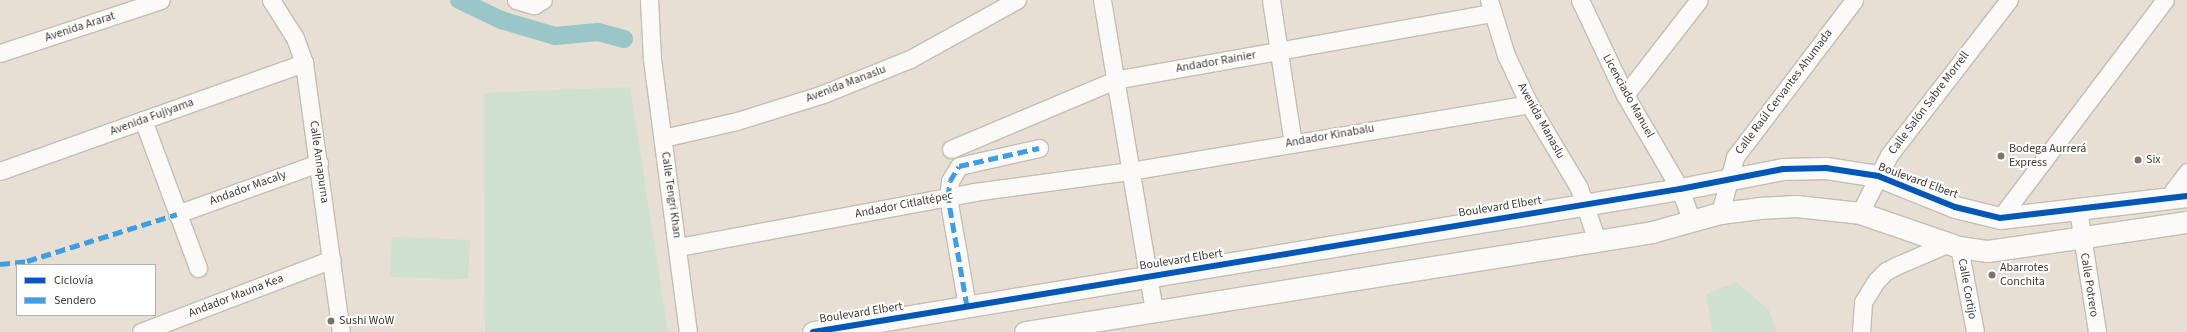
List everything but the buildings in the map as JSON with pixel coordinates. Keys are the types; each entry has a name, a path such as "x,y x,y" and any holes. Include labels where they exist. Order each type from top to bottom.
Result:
{"street":[{"name":"Avenida Ararat","path":"0,53 161,0"},
{"name":"Calle Annapurna","path":"271,0 295,38 304,62 341,332"},
{"path":"516,0 534,5 543,0"},
{"name":"Calle Tengri Khan","path":"649,0 652,59 688,332"},
{"name":"Avenida Manaslu","path":"663,138 737,121 823,94 910,59 1017,0"},
{"name":"Boulevard Elbert","path":"1102,0 1154,312"},
{"path":"1271,0 1293,142"},
{"name":"Licenciado Manuel","path":"1580,0 1625,95 1680,189 1692,222"},
{"path":"1625,95 1699,0"},
{"name":"Calle Raúl Cervantes Ahumada","path":"1720,213 1735,157 1747,138 1854,0"},
{"name":"Calle Salón Sabre Morrell","path":"1860,213 1889,155 2009,0"},
{"path":"2000,218 2165,0"},
{"name":"Avenida Manaslu","path":"1490,7 1506,55 1529,104 1579,188 1586,204 1597,241"},
{"name":"Andador Rainier","path":"951,149 1115,80 1279,51 1490,7"},
{"name":"Avenida Fujiyama","path":"0,171 304,62"},
{"name":"Andador Kinabalu","path":"1130,171 1293,142 1529,104"},
{"path":"144,120 177,214 198,268"},
{"path":"967,306 948,197 948,188 960,166 1039,148"},
{"name":"Andador Macaly","path":"177,214 319,163"},
{"name":"Boulevard Elbert","path":"813,332 1680,189 1730,178 1804,168 1878,176 1955,207 2000,218 2187,196"},
{"name":"Andador Citlaltépec","path":"678,248 948,197 1130,171"},
{"path":"2167,199 2187,172"},
{"path":"1026,332 1652,232 1720,213 1796,206 1860,213 1954,245 1988,251 2187,222"},
{"name":"Calle Potrero","path":"2078,210 2096,332"},
{"path":"1861,332 1863,302 1876,281 1892,268 1954,245"},
{"name":"Calle Cortijo","path":"1954,245 1975,332"},
{"name":"Andador Mauna Kea","path":"140,332 332,259"}],"green space":[{"path":"630,87 668,332 485,332 484,93"},
{"path":"392,237 470,240 468,279 390,277"},
{"path":"1736,282 1769,310 1776,332 1713,332 1706,294"}],"waterway":[{"path":"459,0 501,20 555,36 598,32 624,39"}],"marked path":[{"path":"967,306 948,197 950,181 959,166 1039,148"},
{"path":"0,264 27,261 177,214"}],"cycle path":[{"path":"813,332 1680,189 1783,169 1826,168 1878,176 1955,207 2000,218 2187,196"}],"place":[{"name":"Bodega Aurrerá Express","path":"2001,156"},
{"name":"Six","path":"2138,160"},
{"name":"Abarrotes Conchita","path":"1992,275"},
{"name":"Sushi WoW","path":"331,321"}]}
